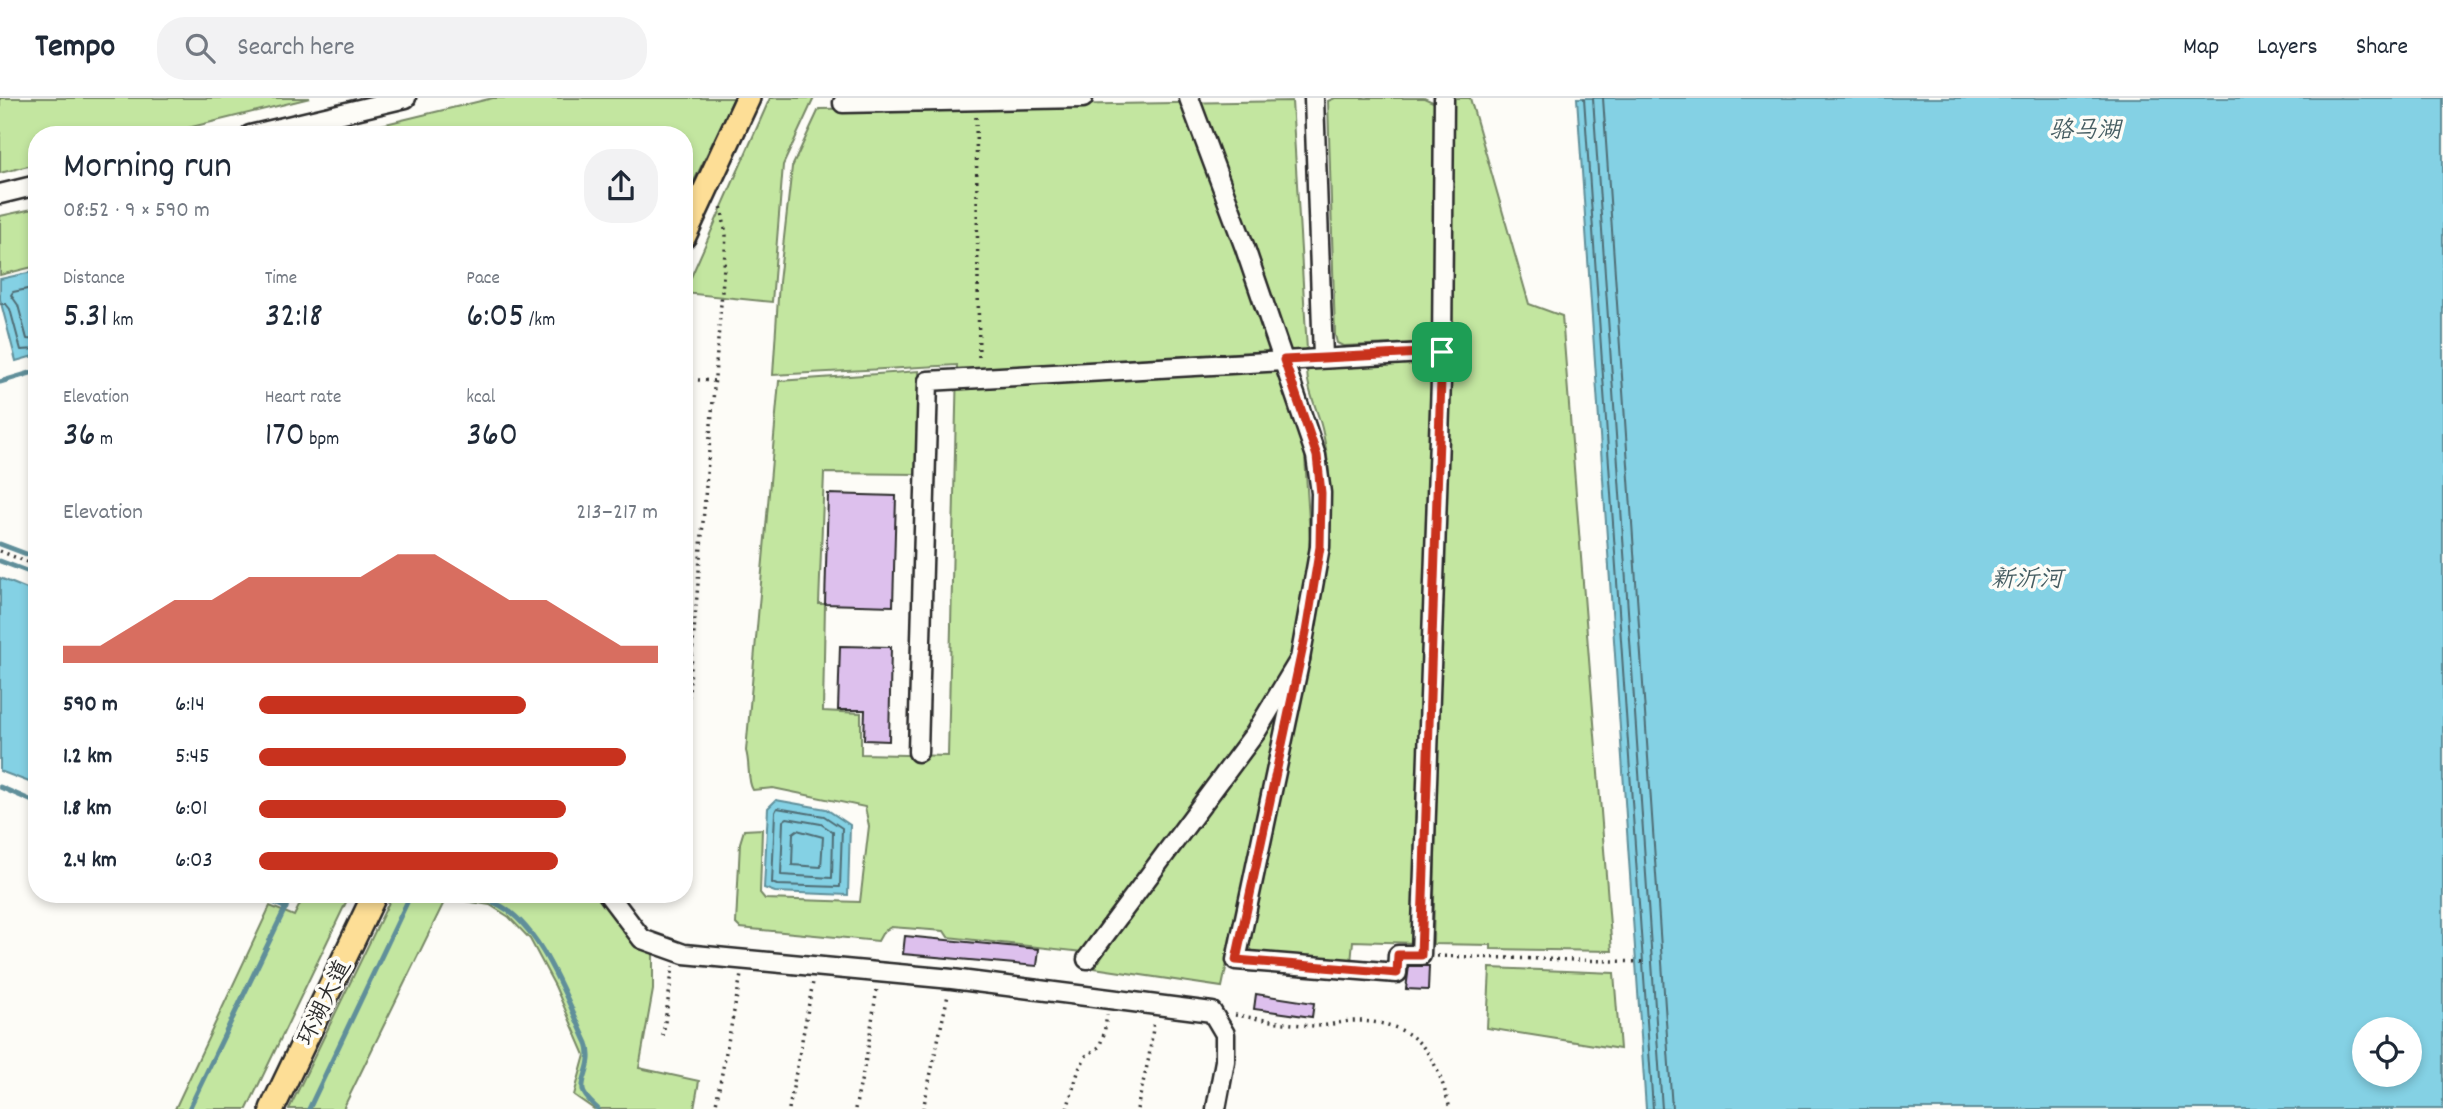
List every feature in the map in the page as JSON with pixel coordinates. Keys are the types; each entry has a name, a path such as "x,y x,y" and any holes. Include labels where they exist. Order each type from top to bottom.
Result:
{"main road":[{"path":"693,217 748,98"},
{"name":"环湖大道","path":"272,1109 370,903"}],"street":[{"path":"288,126 406,98"},
{"path":"843,103 1083,98"},
{"path":"1189,98 1317,456 1321,493 1320,547 1300,659 1236,960 1397,973 1398,955 1421,955 1442,352 1444,98"},
{"path":"1314,98 1323,357"},
{"path":"0,194 28,187"},
{"path":"918,752 928,381 1442,352"},
{"path":"1087,959 1256,732 1300,659"},
{"path":"615,903 642,939 684,954 952,979 1212,1012 1225,1034 1225,1061 1216,1109"}],"path":[{"path":"976,101 979,378"},
{"path":"693,644 726,235 712,176"},
{"path":"693,380 715,381"},
{"path":"0,551 28,562"},
{"path":"663,1036 675,950"},
{"path":"1421,955 1645,962"},
{"path":"715,1109 744,959"},
{"path":"789,1109 816,966"},
{"path":"855,1109 867,1055 880,972"},
{"path":"923,1109 952,979"},
{"path":"1067,1109 1079,1069 1086,1056 1099,1047 1104,1034 1109,999"},
{"path":"1137,1109 1149,1057 1156,1005"},
{"path":"1212,1012 1318,1026 1356,1020 1400,1027 1412,1034 1429,1054 1444,1086 1450,1109"}],"green space":[{"path":"0,98 310,98 196,126 28,126 28,166 0,173"},
{"path":"493,98 734,98 693,183 693,126 377,126"},
{"path":"770,98 814,98 783,165 772,302 693,294 693,273"},
{"path":"1335,98 1424,98 1433,102 1438,109 1435,333 1429,340 1419,343 1343,346 1337,343 1328,101"},
{"path":"1453,98 1470,98 1529,304 1562,316 1612,951 1491,949 1491,945 1433,944"},
{"path":"1292,101 1307,350 1283,378 1305,456 1310,538 1306,589 1222,987 1094,968 1196,827 1083,952 948,937 944,931 891,927 883,932 878,941 740,928 736,924 740,843 744,830 762,829 760,893 765,899 860,902 869,826 865,807 773,788 753,790 750,782 746,751 779,381 919,371 917,474 824,473 819,604 825,604 823,711 861,713 861,754 948,756 957,365 773,375 779,282 792,167 819,109"},
{"path":"28,210 28,268 0,275 0,216"},
{"path":"1411,360 1432,363 1436,369 1417,943 1353,941 1351,963 1254,954 1248,944 1307,645 1318,615 1328,545 1329,470 1307,370 1314,365"},
{"path":"300,903 346,903 247,1109 175,1109 270,906 294,916"},
{"path":"389,903 444,903 343,1109 289,1109"},
{"path":"477,903 605,903 636,946 653,952 653,990 639,1068 699,1081 694,1109 594,1109 574,1095 585,1055 555,986 530,939 509,917 490,905"},
{"path":"1490,968 1614,973 1620,1049 1487,1028"}],"water":[{"name":"新沂河","path":"1577,98 2443,98 2443,1109 1646,1109"},
{"path":"28,273 28,358 16,361 0,299 0,279"},
{"path":"0,578 28,589 28,782 0,771"},
{"path":"776,800 826,809 850,825 848,895 775,892 764,888 768,808"}],"building":[{"path":"828,494 896,496 893,606 825,604"},
{"path":"840,646 891,647 889,741 864,740 865,710 838,710"},
{"path":"905,936 1039,949 1037,966 903,954"},
{"path":"1409,966 1429,966 1428,990 1406,989"},
{"path":"1256,994 1314,1003 1312,1017 1254,1009"}],"waterway":[{"path":"0,382 28,374"},
{"path":"0,544 28,555"},
{"path":"0,561 28,572"},
{"path":"0,787 28,799"},
{"path":"275,903 286,908"},
{"path":"189,1109 288,903"},
{"path":"309,1109 407,903"},
{"path":"495,903 526,927 551,965 587,1043 589,1058 583,1090 598,1109"}],"route":[{"path":"1442,352 1421,955 1398,955 1397,973 1236,960 1306,632 1320,547 1321,493 1317,456 1284,360 1442,352"}],"water label":[{"name":"骆马湖","path":"2085,129"}]}
